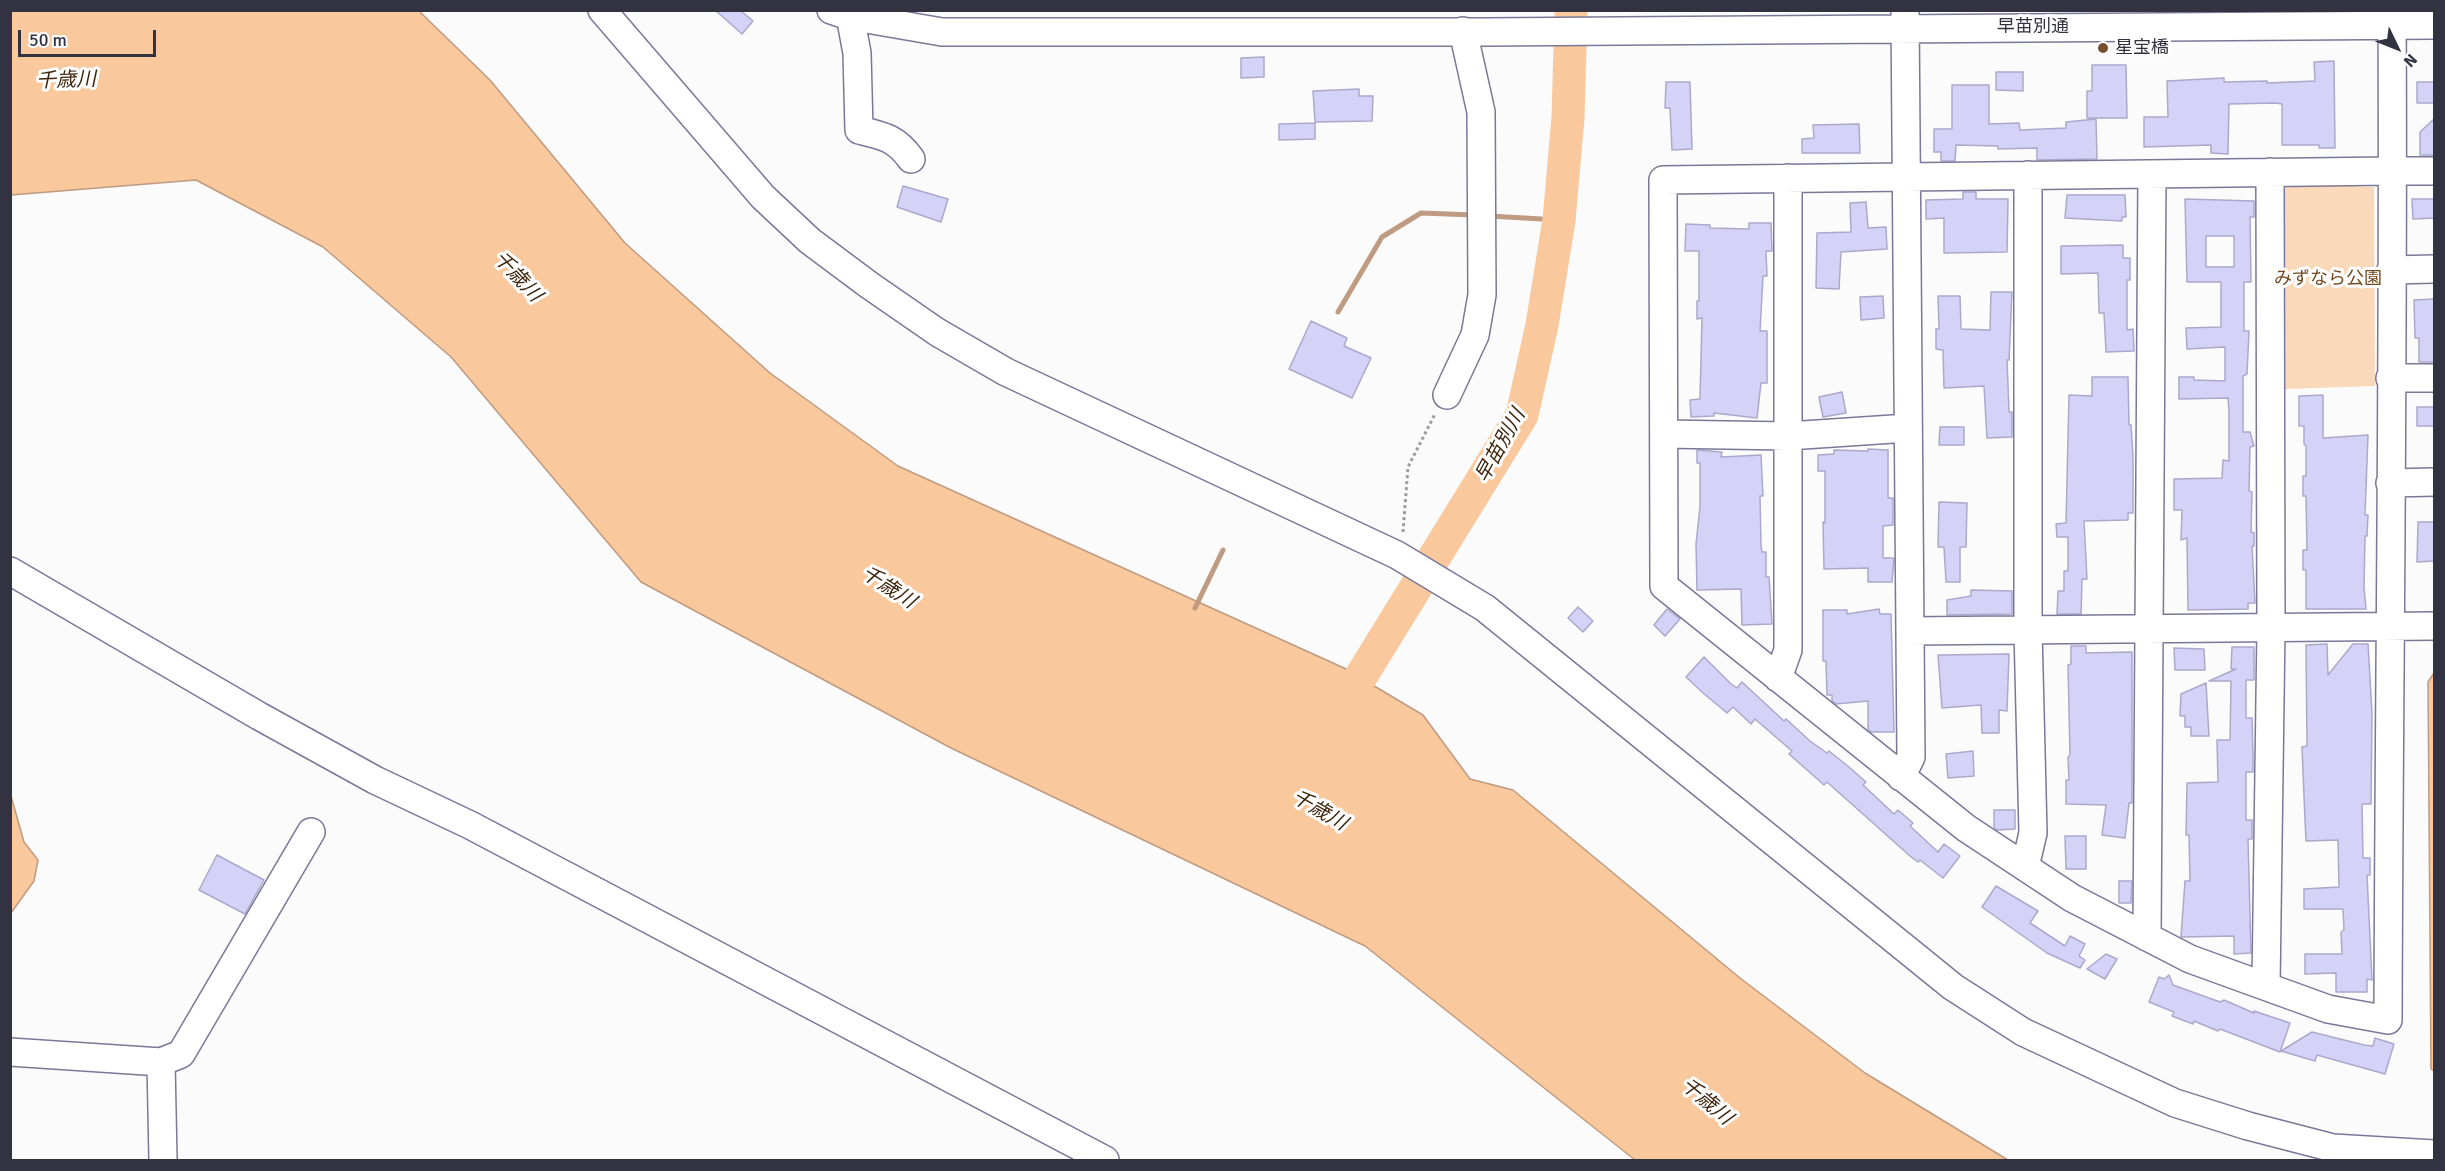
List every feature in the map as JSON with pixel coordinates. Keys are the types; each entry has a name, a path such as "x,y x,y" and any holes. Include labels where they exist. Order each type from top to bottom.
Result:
{"street":[{"path":"602,10 763,197 810,241 927,326 1006,372 1397,555 1485,608 1953,987 2023,1032 2175,1103 2248,1126 2334,1148 2434,1155"},
{"path":"843,12 857,53 859,130 884,136 901,144 911,159"},
{"name":"早苗別通","path":"843,12 942,32 1631,29 1905,19 2392,18 2434,25"},
{"path":"2392,18 2391,171 2391,270 2390,378 2390,483 2389,627 2388,1020 2328,1009 2190,959 2072,898 1966,828 1664,586 1663,180 2270,172 2391,171 2434,171"},
{"path":"1901,777 1911,757 1905,19"},
{"path":"1447,395 1475,335 1482,294 1481,112 1475,31"},
{"path":"2266,986 2271,627 2270,172"},
{"path":"2147,937 2152,174"},
{"path":"2025,867 2033,833 2028,630 2028,175"},
{"path":"1778,678 1788,650 1788,178"},
{"path":"2391,270 2434,269"},
{"path":"2390,378 2434,378"},
{"path":"1664,434 1788,436 1908,428"},
{"path":"2390,483 2434,482"},
{"path":"10,571 259,716 375,780 470,825 1105,1161"},
{"path":"1910,631 2434,626"},
{"path":"10,1052 161,1062 181,1054 311,832"},
{"path":"161,1062 163,1161"}],"path":[{"path":"1397,555 1404,528 1407,466 1447,395"}],"green space":[{"name":"みずなら公園","path":"2279,185 2374,187 2375,386 2284,389"}],"water":[{"name":"千歳川","path":"11,10 419,11 490,80 625,243 770,373 898,466 1344,668 1423,715 1470,779 1513,790 1740,978 1865,1073 2008,1160 1635,1160 1365,946 951,748 641,582 451,357 323,247 196,180 11,195"},
{"path":"2434,673 2434,1071 2431,1069 2428,682"},
{"path":"11,796 24,842 38,860 34,881 11,913"}],"building":[{"path":"715,10 740,10 753,21 742,34"},
{"path":"1264,57 1264,77 1241,78 1241,58"},
{"path":"2334,61 2335,148 2319,148 2319,145 2282,145 2282,104 2275,103 2229,104 2228,154 2211,153 2211,145 2144,147 2144,117 2168,117 2167,81 2224,78 2224,82 2315,81 2314,62"},
{"path":"2092,65 2126,65 2127,118 2087,118 2087,91 2092,91"},
{"path":"1996,72 2023,72 2023,91 1996,90"},
{"path":"1666,82 1690,82 1692,149 1672,150 1670,108 1665,108"},
{"path":"2417,82 2434,82 2434,103 2417,103"},
{"path":"1952,85 1989,85 1989,124 2019,123 2020,130 2066,128 2066,122 2096,119 2097,159 2037,160 2037,148 1998,149 1998,146 1956,145 1955,161 1941,161 1941,152 1934,152 1934,129 1952,129"},
{"path":"1359,89 1359,96 1373,96 1372,121 1315,122 1313,91"},
{"path":"2434,119 2434,155 2420,155 2420,132"},
{"path":"1315,123 1315,139 1279,140 1279,124"},
{"path":"1859,124 1860,153 1802,153 1802,139 1814,138 1813,125"},
{"path":"903,186 948,199 941,222 897,207"},
{"path":"1963,192 1976,192 1976,199 2008,199 2007,252 1944,253 1944,218 1926,219 1926,200 1963,199"},
{"path":"2067,195 2125,195 2126,217 2122,217 2122,221 2065,218"},
{"path":"2185,199 2254,201 2254,217 2250,217 2251,282 2244,282 2244,331 2249,331 2247,374 2243,376 2243,432 2250,432 2254,446 2250,447 2249,491 2252,492 2251,532 2254,533 2254,546 2252,546 2255,603 2248,603 2248,609 2188,610 2187,538 2181,540 2182,510 2174,510 2174,479 2222,478 2223,460 2229,461 2229,411 2228,398 2179,399 2179,377 2225,381 2225,347 2187,349 2186,328 2221,327 2221,282 2187,282","holes":["2206,236 2234,236 2234,267 2206,267"]},
{"path":"2412,199 2434,199 2434,218 2413,219"},
{"path":"1866,202 1868,228 1886,227 1887,249 1841,252 1839,289 1816,288 1817,233 1851,232 1850,203"},
{"path":"1749,223 1771,223 1772,251 1766,251 1767,276 1763,276 1760,331 1767,331 1767,383 1761,383 1757,418 1714,413 1714,416 1691,417 1690,400 1700,399 1702,318 1697,319 1699,251 1685,251 1686,224 1710,225 1710,228 1749,229"},
{"path":"2123,245 2123,258 2130,258 2130,280 2127,280 2127,330 2133,329 2134,351 2106,352 2104,313 2099,313 2098,273 2061,274 2061,246"},
{"path":"1991,292 2012,292 2009,360 2007,360 2012,437 1987,438 1984,386 1944,388 1943,350 1936,349 1936,329 1939,329 1938,296 1960,296 1961,329 1990,330"},
{"path":"1883,296 1884,318 1861,320 1860,297"},
{"path":"2434,299 2434,362 2419,362 2419,338 2415,338 2414,300"},
{"path":"1311,321 1347,338 1344,346 1371,358 1352,398 1289,369"},
{"path":"2092,377 2128,377 2129,425 2131,425 2133,456 2133,513 2128,513 2128,520 2084,521 2087,579 2082,579 2081,614 2057,614 2058,591 2064,591 2064,571 2068,571 2068,537 2057,537 2056,524 2066,523 2069,395 2092,396"},
{"path":"1842,392 1846,413 1823,417 1819,397"},
{"path":"2323,395 2323,438 2368,435 2365,515 2368,515 2367,536 2365,536 2364,588 2366,609 2306,609 2306,570 2303,570 2303,550 2307,550 2306,496 2303,496 2303,476 2306,476 2306,446 2304,426 2299,426 2299,396"},
{"path":"2417,407 2434,407 2434,426 2417,426"},
{"path":"1940,427 1964,427 1964,445 1939,445"},
{"path":"1868,449 1888,450 1888,498 1893,498 1893,525 1883,526 1883,558 1894,558 1892,582 1868,582 1868,568 1824,569 1825,471 1818,471 1818,455 1834,454 1834,450 1868,451"},
{"path":"1697,450 1722,452 1721,457 1761,455 1763,496 1760,496 1761,545 1762,552 1766,552 1766,577 1769,577 1772,624 1742,625 1741,589 1697,590 1696,544 1700,507 1700,463 1697,463"},
{"path":"1939,502 1967,503 1966,547 1960,547 1960,582 1946,582 1944,547 1938,547"},
{"path":"2418,522 2434,522 2434,561 2417,562"},
{"path":"1971,590 2012,591 2012,614 1947,615 1947,600 1971,596"},
{"path":"1578,607 1593,621 1583,632 1568,618"},
{"path":"1667,609 1680,619 1665,636 1654,625"},
{"path":"1879,609 1880,614 1891,614 1894,732 1871,732 1868,729 1868,701 1836,704 1832,701 1832,695 1827,695 1826,661 1823,661 1823,610 1847,610 1847,614"},
{"path":"2327,644 2328,675 2353,644 2368,644 2372,713 2371,804 2362,804 2363,858 2370,858 2370,875 2367,875 2372,980 2367,979 2367,992 2336,992 2336,973 2305,974 2305,954 2342,954 2341,932 2344,930 2343,909 2304,909 2304,889 2339,887 2338,840 2306,841 2302,747 2307,746 2306,645"},
{"path":"2071,646 2086,646 2086,653 2132,652 2132,803 2129,803 2125,838 2102,835 2106,805 2066,804 2066,780 2069,780 2068,757 2070,755 2068,665 2071,664"},
{"path":"2232,647 2254,647 2254,680 2246,680 2246,718 2252,718 2253,756 2253,772 2246,772 2246,820 2252,820 2252,839 2248,839 2251,953 2234,954 2234,936 2181,937 2185,881 2190,881 2189,835 2186,835 2187,783 2218,782 2217,740 2230,740 2231,681 2209,681 2236,669 2231,669"},
{"path":"2174,648 2204,649 2205,670 2175,670"},
{"path":"2009,654 2007,711 1999,710 1999,733 1982,733 1981,705 1942,708 1938,655"},
{"path":"1704,657 1730,683 1737,688 1742,682 1784,721 1786,719 1810,741 1827,753 1829,751 1849,767 1866,782 1863,785 1894,814 1898,810 1913,823 1910,826 1938,852 1944,844 1960,856 1943,878 1920,860 1918,862 1910,856 1827,782 1824,785 1789,754 1792,751 1755,719 1751,724 1733,707 1727,713 1702,692 1686,677"},
{"path":"2206,683 2209,736 2191,736 2191,727 2185,727 2185,716 2180,716 2181,694"},
{"path":"1973,751 1974,776 1948,778 1946,754"},
{"path":"1994,810 2015,810 2015,829 1997,830 1994,827"},
{"path":"2065,836 2086,836 2086,869 2066,869"},
{"path":"217,855 264,880 245,914 199,890"},
{"path":"2119,881 2132,881 2131,903 2119,903"},
{"path":"1996,886 2038,911 2030,923 2065,946 2070,936 2085,944 2079,956 2085,960 2080,968 2047,953 1982,907"},
{"path":"2106,954 2117,959 2105,979 2087,969"},
{"path":"2169,975 2173,985 2290,1023 2280,1052 2220,1029 2218,1031 2194,1021 2193,1024 2172,1016 2174,1012 2149,1002 2159,977 2164,979"},
{"path":"2312,1032 2364,1045 2373,1046 2375,1038 2394,1044 2385,1074 2317,1055 2315,1061 2281,1051"}],"waterway":[{"name":"早苗別川","path":"1336,717 1522,415 1542,325 1559,220 1568,118 1571,10"},
{"path":"1338,312 1382,237 1421,213 1474,215"},
{"path":"1489,216 1559,220"},
{"path":"1195,608 1223,550"}],"place":[{"name":"星宝橋","path":"2103,48"}]}
